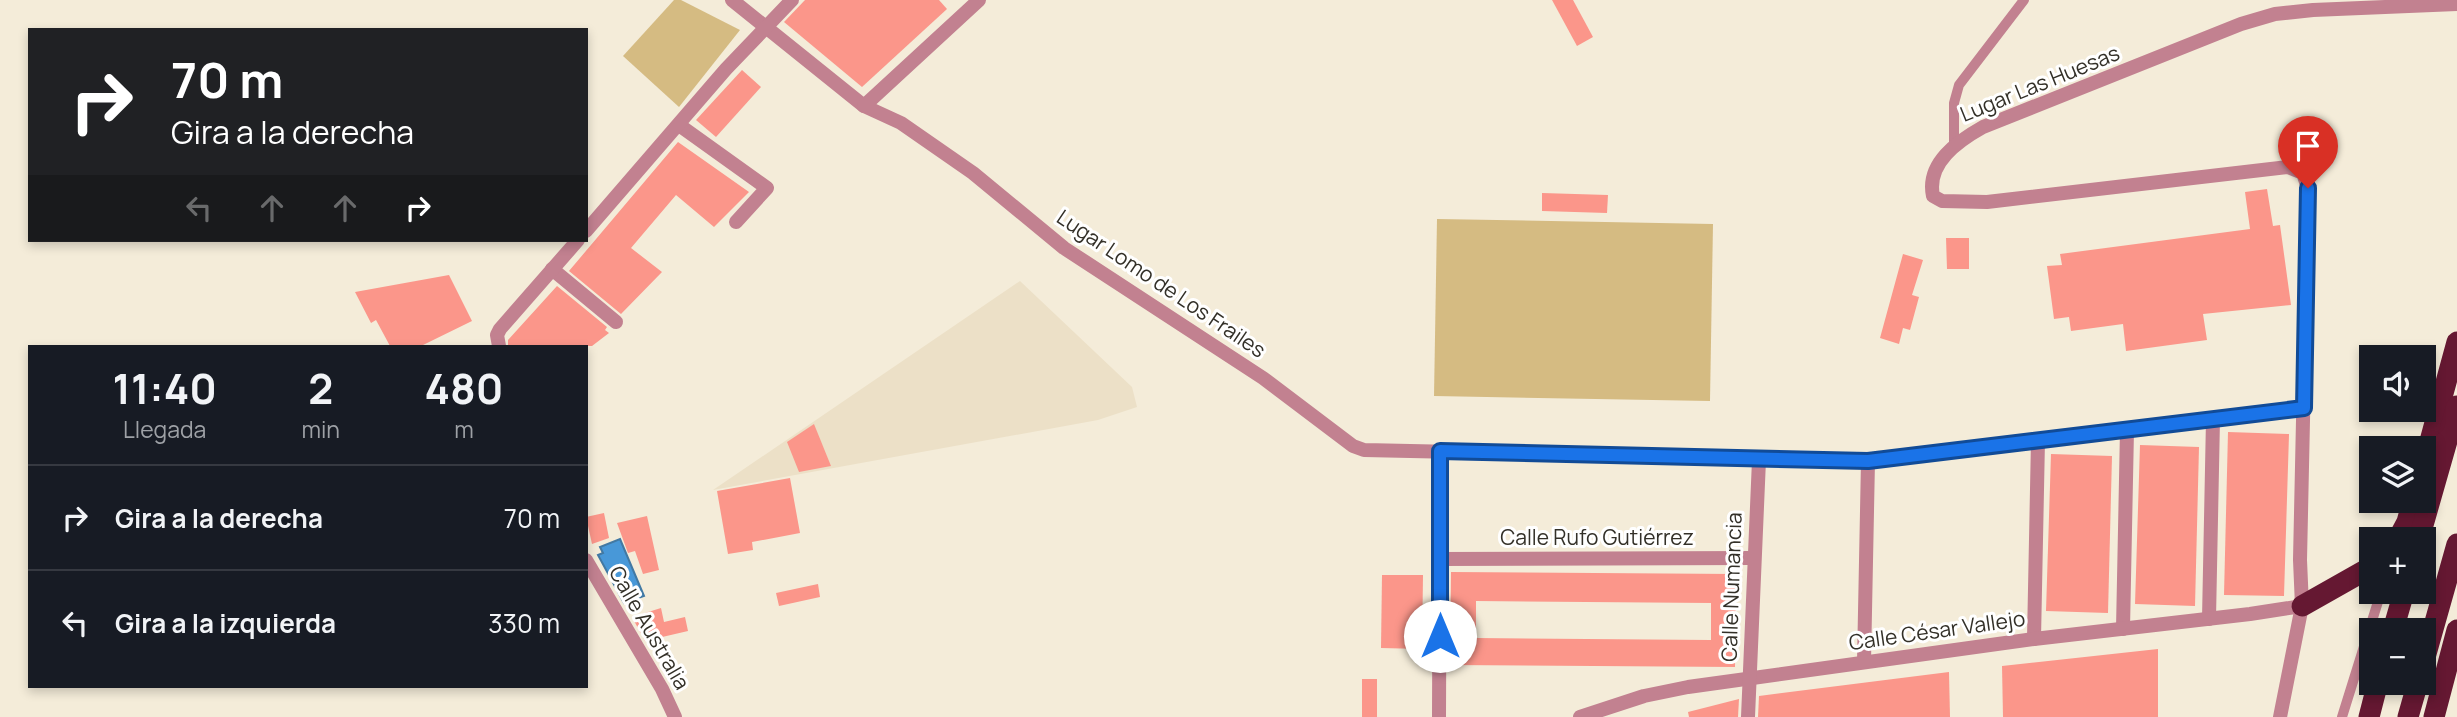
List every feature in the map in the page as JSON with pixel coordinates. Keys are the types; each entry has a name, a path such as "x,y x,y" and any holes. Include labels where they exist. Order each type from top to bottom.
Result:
{"highway":[{"path":"2431,436 2457,342"},
{"path":"2422,527 2457,406"},
{"path":"2436,618 2457,544"},
{"path":"2302,606 2359,574"},
{"path":"2435,717 2457,630"},
{"path":"2369,717 2375,695"},
{"path":"2408,717 2414,695"}],"street":[{"name":"Lugar Lomo de Los Frailes","path":"732,0 864,106 901,123 973,173 1063,248 1263,378 1353,446 1364,450 1440,451"},
{"path":"588,228 792,0"},
{"path":"864,106 975,1"},
{"name":"Lugar Las Huesas","path":"2304,408 2308,188 2303,173 2288,166 1987,202 1942,201 1933,196 1931,187 1939,164 1954,144 1983,127 2241,24 2275,14 2457,4"},
{"path":"679,125 767,188 736,222"},
{"path":"499,345 497,335 500,329 576,242"},
{"path":"552,270 616,322"},
{"path":"1439,717 1440,451 1868,461 2304,408 2300,560 2302,606 2280,717"},
{"path":"2209,619 2213,419"},
{"path":"2123,629 2127,429"},
{"path":"2034,639 2038,440"},
{"name":"Calle Numancia","path":"1748,717 1759,460"},
{"path":"1864,662 1868,461"},
{"name":"Calle Rufo Gutiérrez","path":"1440,559 1754,558"},
{"name":"Calle Australia","path":"588,563 662,689 675,717"},
{"name":"Calle César Vallejo","path":"1580,717 1644,696 1749,678 2302,606"}],"lane":[{"path":"1954,144 1954,103 1959,85 2024,0"},
{"path":"2342,717 2377,604"}],"shaded area":[{"path":"674,0 681,0 740,30 679,107 623,56"},
{"path":"1437,219 1713,224 1710,401 1434,396"},
{"path":"1020,281 1132,387 1137,407 1098,420 713,490"}],"water":[{"path":"620,539 644,596 624,603 598,555 603,553 600,547"}],"building":[{"path":"805,0 939,0 947,9 862,87 784,22"},
{"path":"1552,0 1573,0 1593,37 1577,46"},
{"path":"742,70 761,87 716,137 696,120"},
{"path":"678,142 749,192 714,227 676,195 631,248 662,272 621,314 569,271"},
{"path":"2267,189 2273,226 2280,225 2291,305 2203,314 2207,340 2126,351 2123,324 2071,331 2069,317 2054,319 2047,266 2062,265 2060,254 2250,229 2245,192"},
{"path":"1542,193 1608,195 1607,213 1542,211"},
{"path":"1946,238 1969,238 1969,269 1947,269"},
{"path":"1903,254 1923,260 1912,295 1919,297 1910,330 1903,328 1899,344 1880,338"},
{"path":"449,275 472,321 423,345 389,345 376,320 371,323 355,292"},
{"path":"557,286 607,327 605,330 609,333 592,346 508,345 508,340"},
{"path":"814,424 831,466 799,472 787,442"},
{"path":"2228,432 2289,434 2284,596 2224,595"},
{"path":"2140,445 2199,447 2195,606 2135,604"},
{"path":"2051,454 2112,456 2108,613 2046,611"},
{"path":"790,478 800,533 752,542 753,550 728,554 717,491"},
{"path":"604,513 609,538 592,544 588,517"},
{"path":"647,516 659,570 643,574 635,551 628,553 617,523"},
{"path":"1451,572 1736,574 1735,667 1450,665","holes":["1476,601 1711,603 1711,640 1476,638"]},
{"path":"1382,575 1423,575 1422,649 1381,648"},
{"path":"818,584 820,597 779,606 776,593"},
{"path":"661,608 664,622 685,617 688,631 645,641 632,617"},
{"path":"2158,649 2158,717 2003,717 2002,666"},
{"path":"1949,672 1950,717 1758,717 1759,696"},
{"path":"1362,679 1377,679 1377,717 1362,717"},
{"path":"1739,699 1738,717 1689,717 1688,712"}],"route":[{"path":"1440,636 1440,451 1868,461 2304,408 2308,188"}]}
